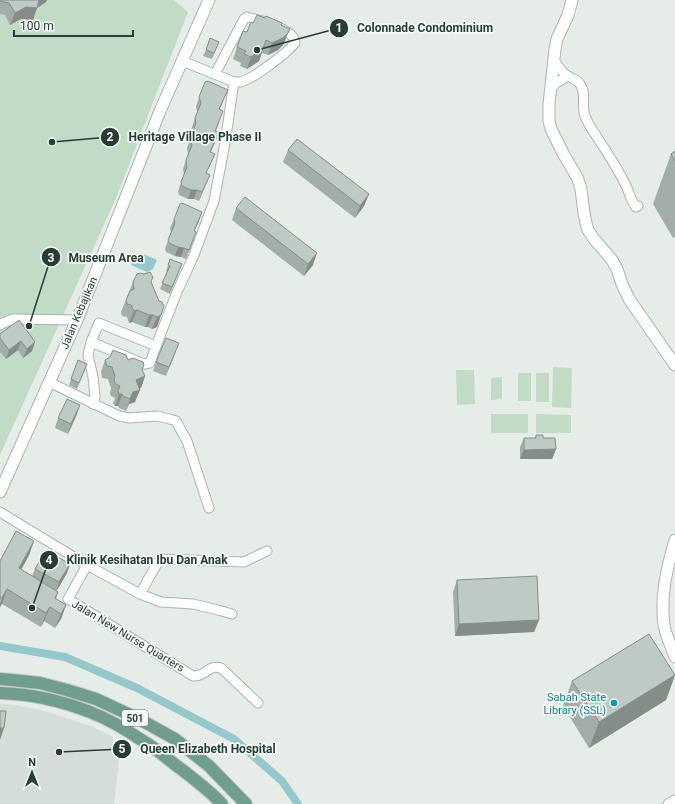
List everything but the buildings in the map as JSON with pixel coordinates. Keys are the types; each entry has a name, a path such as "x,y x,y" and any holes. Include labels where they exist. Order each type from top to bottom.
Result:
{"main road":[{"name":"501","path":"0,679 40,684 67,690 96,699 139,720 175,739 209,766 246,804"},
{"name":"501","path":"0,693 22,694 52,700 90,712 124,729 145,742 187,773 222,804"},
{"path":"90,712 90,704 92,700 96,699"}],"street":[{"name":"Jalan Kebajikan","path":"0,492 77,320 160,111 209,0"},
{"path":"572,0 568,15 557,38 549,104 549,121 551,129 556,142 577,177 581,189 582,202 588,230 612,260 629,299 675,365"},
{"path":"182,62 234,82 241,82 266,67 293,45 295,43 294,38 269,22 249,17 245,18 242,20 214,74"},
{"path":"554,60 560,69 580,83 584,96 583,107 585,118 617,169 627,187 633,204 636,207 638,206"},
{"path":"551,88 556,83 568,76"},
{"path":"91,342 147,364 150,363 177,292 194,255 214,201 226,143 234,82"},
{"path":"0,325 13,319 77,320"},
{"path":"93,404 95,397 93,377 88,355 91,342 99,323 156,346"},
{"path":"49,382 119,416 129,418 157,416 176,422 187,441 209,508"},
{"path":"0,512 87,565 140,594 161,602 193,604 232,614"},
{"path":"675,540 668,564 662,602 664,626 668,641 675,657"},
{"path":"140,594 158,562 162,559 244,562 267,552"},
{"name":"Jalan New Nurse Quarters","path":"87,565 68,599 193,676 201,676 214,668 221,668 258,703"},
{"path":"668,804 675,800"}],"shaded area":[{"path":"0,704 16,705 45,711 91,726 112,736 119,760 114,804 0,804"}],"green space":[{"path":"0,0 174,0 188,12 116,198 0,455"},
{"path":"553,367 572,368 571,408 552,407"},
{"path":"456,370 474,370 475,404 457,405"},
{"path":"518,373 531,373 531,401 518,401"},
{"path":"536,373 549,373 549,402 536,402"},
{"path":"502,377 502,399 491,400 491,378"},
{"path":"491,414 528,414 528,433 491,433"},
{"path":"536,414 571,415 571,433 536,433"}],"water":[{"path":"141,253 157,260 153,269 147,272 131,265 134,256"}],"waterway":[{"path":"0,646 65,657 137,688 234,739 282,781 298,804"}],"place":[{"name":"Colonnade Condominium","path":"257,50"},
{"name":"Heritage Village Phase II","path":"52,142"},
{"name":"Museum Area","path":"29,326"},
{"name":"Klinik Kesihatan Ibu Dan Anak","path":"32,608"},
{"name":"Sabah State Library (SSL)","path":"614,703"},
{"name":"Queen Elizabeth Hospital","path":"59,752"}]}
